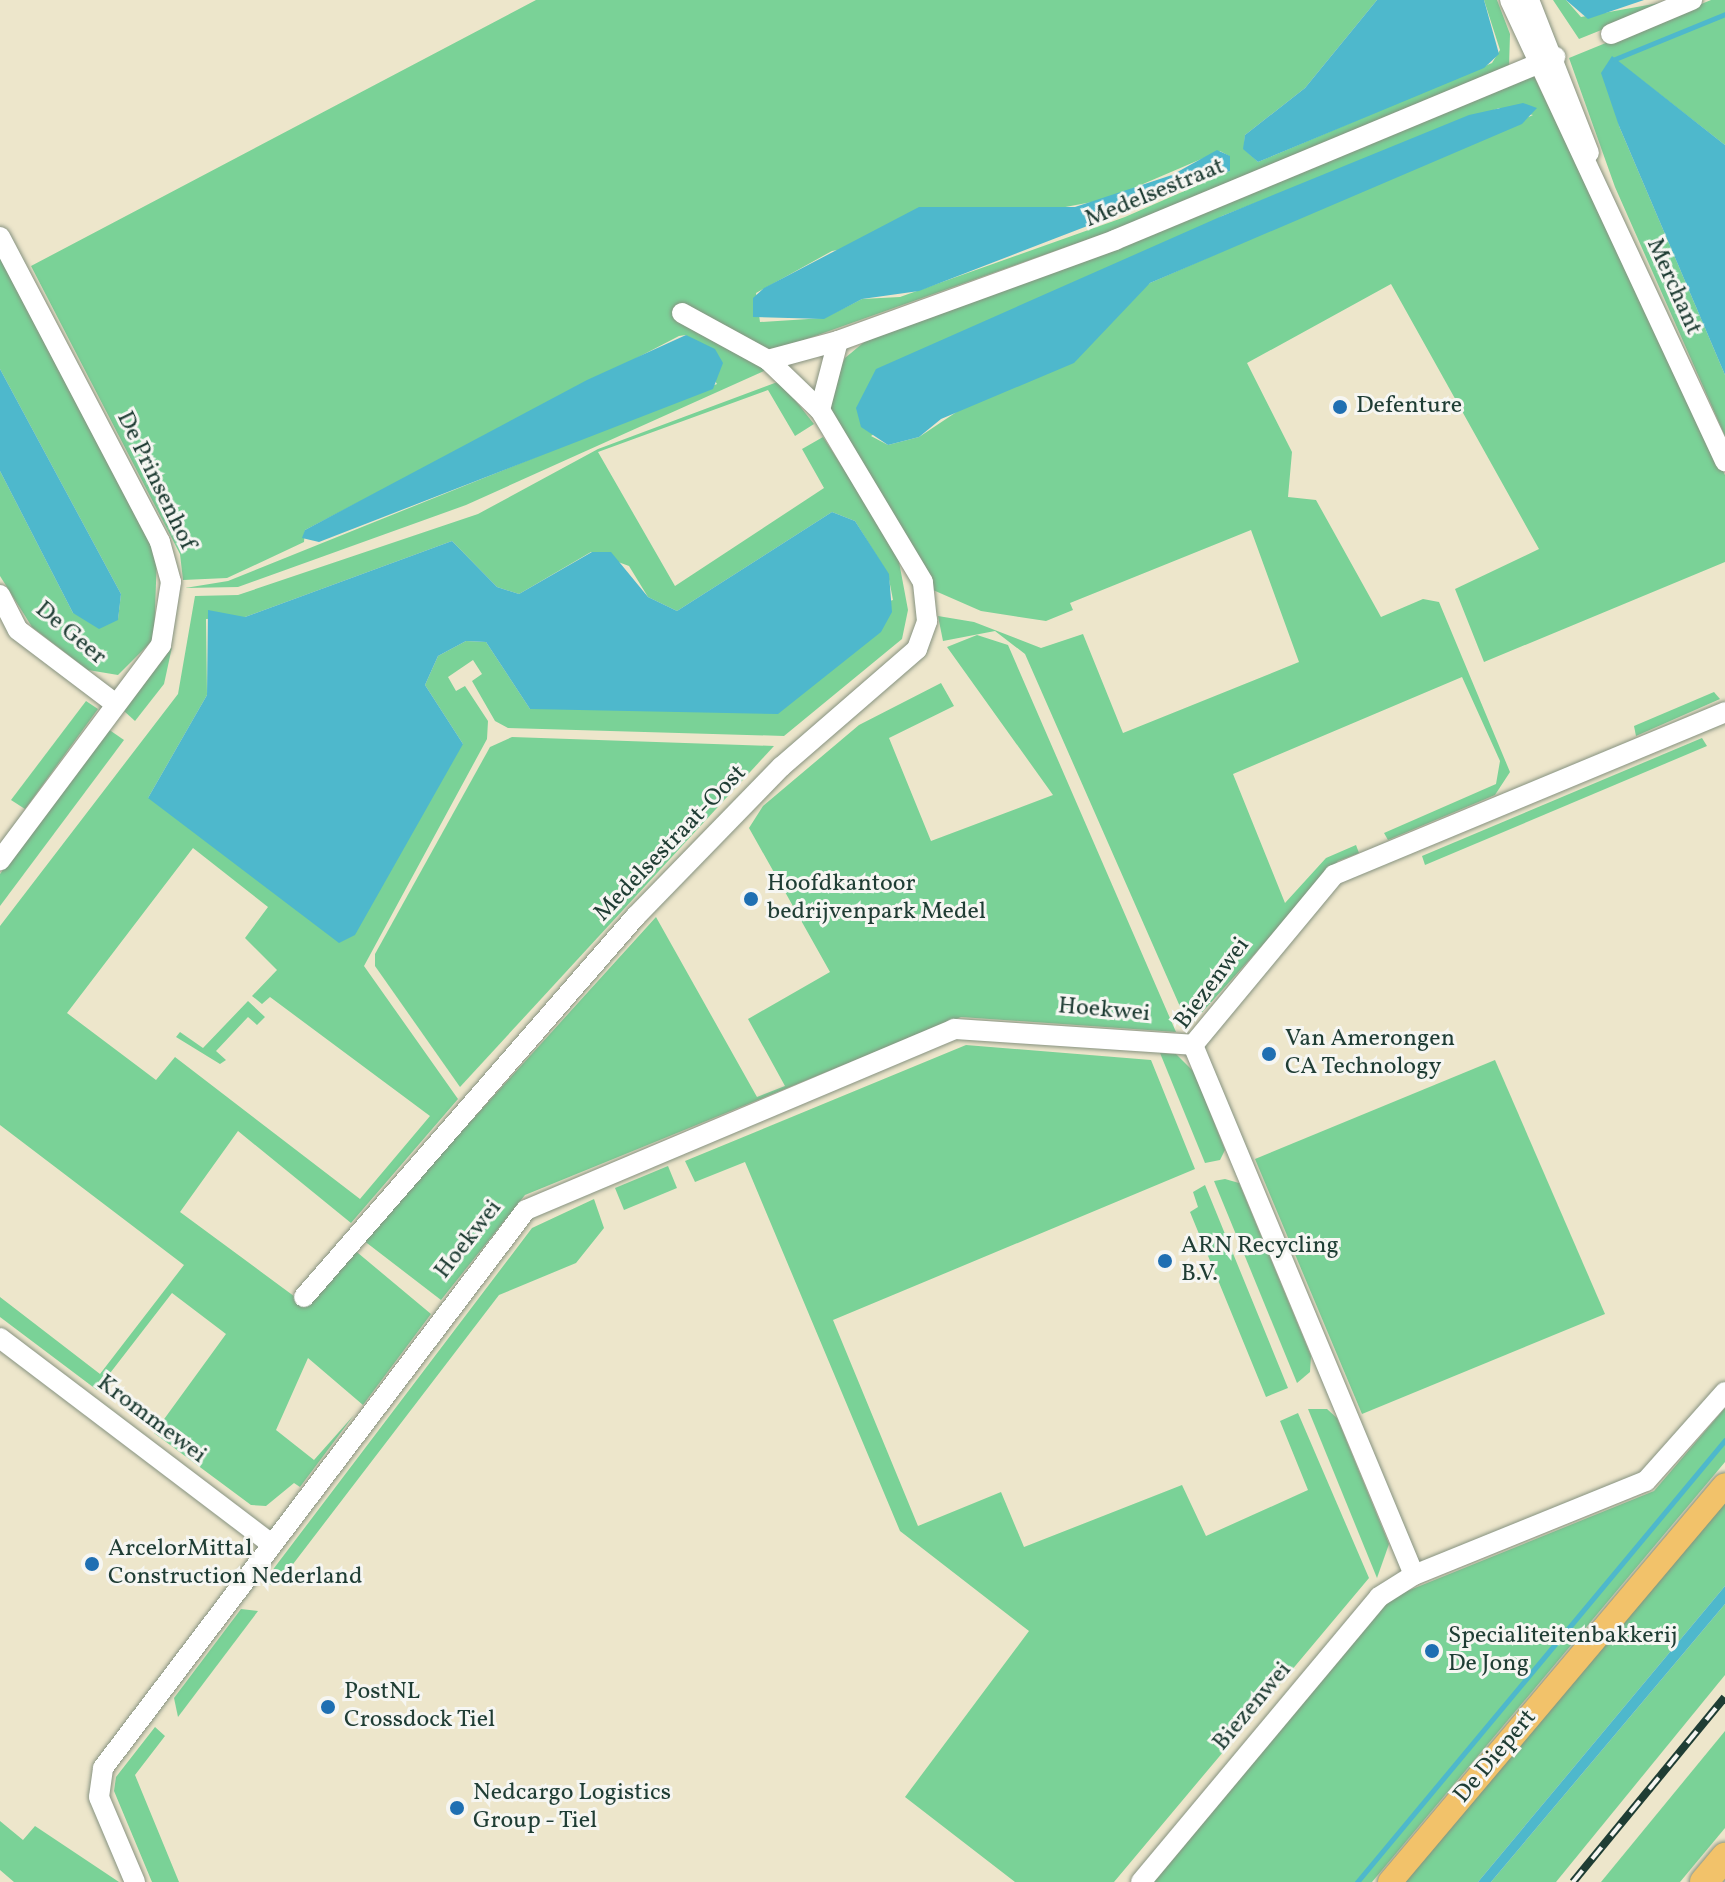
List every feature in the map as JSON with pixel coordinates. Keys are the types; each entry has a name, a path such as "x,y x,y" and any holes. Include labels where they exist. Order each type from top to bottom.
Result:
{"highway":[{"path":"1704,1882 1725,1857"}],"main road":[{"name":"De Diepert","path":"1390,1882 1725,1485"}],"street":[{"path":"1510,0 1546,61"},
{"path":"1529,0 1546,61"},
{"path":"1611,34 1692,0"},
{"name":"Merchant","path":"1546,61 1725,461"},
{"name":"Medelsestraat","path":"768,360 838,341 1172,217 1546,61"},
{"name":"De Prinsenhof","path":"0,237 168,563 161,645 0,860"},
{"name":"Medelsestraat-Oost","path":"304,1297 636,916 781,767 917,649 927,621 923,582 820,410 768,360 682,313"},
{"path":"820,410 838,341"},
{"name":"De Geer","path":"0,595 18,630 116,704"},
{"name":"Biezenwei","path":"1414,1575 1193,1045 1334,875 1725,712"},
{"name":"Hoekwei","path":"135,1882 99,1797 103,1768 270,1543 537,1202 954,1029 1193,1045"},
{"name":"Krommewei","path":"0,1338 270,1543"},
{"name":"Biezenwei","path":"1141,1882 1379,1597 1414,1575 1646,1481 1725,1392"}],"green space":[{"path":"536,0 1377,0 1305,88 1245,135 1244,149 1258,162 1492,63 1500,50 1484,0 1497,0 1510,34 1509,67 1196,201 784,347 763,350 709,335 766,370 466,505 238,587 185,588 228,581 717,384 686,335 679,336 305,530 304,542 227,578 183,580 180,554 31,266","holes":["1220,151 1229,156 1230,171 1125,217 900,297 862,299 824,318 760,322 756,293 832,251 1108,199"]},
{"path":"1553,0 1566,0 1581,17 1676,0 1579,39"},
{"path":"1711,0 1725,0 1725,145 1612,57 1619,126 1725,375 1725,436 1615,187 1569,58"},
{"path":"1533,74 1725,475 1725,562 1484,662 1455,589 1539,549 1391,284 1247,363 1292,452 1288,497 1316,500 1381,617 1423,599 1439,602 1510,772 1495,795 1388,840 1384,833 1496,784 1500,761 1462,677 1233,774 1285,903 1326,858 1356,845 1359,853 1338,861 1189,1027 1025,654 995,631 943,641 938,616 974,622 1041,648 1083,634 1123,733 1299,662 1251,530 1070,603 1073,610 1046,621 981,611 933,590 830,415 834,381 845,358 869,338","holes":["1499,108 1533,115 1150,283 919,437 888,445 871,436 1222,216"]},
{"path":"0,257 157,555 154,639 118,675 88,670 32,627 0,576 0,471 73,613 118,619 121,594 0,369"},
{"path":"780,381 814,424 795,436 768,390 598,452 675,586 824,488 802,449 823,437 897,551 908,610 902,639 784,736 508,728 495,721 472,681 482,674 473,660 448,677 456,691 465,686 488,721 487,739 364,966 458,1099 351,1223 238,1131 180,1212 306,1305 352,1248 431,1314 363,1405 308,1358 276,1430 314,1460 354,1415 300,1487 294,1483 266,1506 251,1505 154,1433 226,1334 172,1293 97,1390 0,1317 0,1297 100,1374 184,1265 0,1125 0,926 178,694 195,596 238,595 478,514 598,449","holes":["832,512 855,521 888,574 893,600 530,709 486,642 466,641 438,656 425,685 463,744 148,798 207,695 206,619 245,617 452,541 497,587 519,594 591,552 629,566 648,597 677,611","193,848 268,907 245,938 277,970 252,996 262,1004 270,997 430,1116 360,1199 175,1057 156,1080 67,1013"]},
{"path":"977,635 1008,645 1176,1032 961,1017 525,1195 441,1300 363,1240 656,917 757,1097 785,1086 748,1019 830,972 749,828 763,806 859,725 941,683 954,706 889,738 931,841 1053,795 947,647"},
{"path":"172,647 164,684 135,721 124,711"},
{"path":"1714,692 1720,699 1636,736 1634,726"},
{"path":"86,701 98,709 25,809 11,800"},
{"path":"108,729 124,740 0,906 0,874"},
{"path":"512,737 774,746 460,1087 375,966 375,954 490,747"},
{"path":"1702,738 1707,746 1425,865 1422,856"},
{"path":"248,1001 265,1017 257,1025 248,1017 216,1051 226,1060 220,1064 176,1037 180,1032 203,1048"},
{"path":"966,1045 1151,1060 1195,1169 833,1320 918,1526 1001,1492 1024,1547 1182,1485 1206,1536 1308,1490 1280,1421 1298,1413 1369,1578 1114,1882 1015,1882 905,1797 1029,1631 900,1531 745,1162 695,1182 685,1161"},
{"path":"1160,1053 1176,1054 1194,1072 1225,1150 1220,1160 1205,1163"},
{"path":"1495,1060 1605,1314 1362,1414 1255,1159"},
{"path":"668,1166 677,1188 624,1210 615,1188"},
{"path":"1225,1179 1239,1183 1311,1356 1310,1372 1297,1383 1214,1181"},
{"path":"1205,1185 1288,1388 1266,1397 1190,1212 1198,1207 1193,1192"},
{"path":"594,1199 604,1228 576,1263 499,1295 277,1585 262,1584 532,1228"},
{"path":"1725,1408 1725,1462 1372,1882 1154,1882 1390,1598 1654,1491"},
{"path":"1308,1409 1327,1409 1337,1418 1389,1544 1377,1578"},
{"path":"1725,1498 1725,1586 1478,1882 1405,1882"},
{"path":"1725,1604 1725,1675 1556,1882 1491,1882"},
{"path":"241,1609 258,1611 178,1717 174,1698"},
{"path":"155,1727 165,1736 135,1775 179,1882 152,1882 114,1791 116,1777"},
{"path":"1725,1731 1725,1828 1680,1882 1601,1882"},
{"path":"0,1821 23,1840 35,1826 119,1882 14,1882 0,1870"}],"water":[{"path":"1377,0 1484,0 1499,54 1484,68 1258,162 1243,149 1245,135 1305,88"},
{"path":"1566,0 1644,0 1588,19"},
{"path":"1612,56 1725,145 1725,375 1619,126 1601,73"},
{"path":"1523,103 1537,108 1522,124 1150,283 1074,363 941,419 919,437 888,445 861,427 856,408 876,369 1222,216 1469,115"},
{"path":"1217,150 1230,156 1230,171 919,291 862,299 824,319 753,317 753,298 764,288 919,207 1075,207 1172,175"},
{"path":"686,335 715,349 723,363 713,389 319,542 302,538 305,530 587,380"},
{"path":"0,369 121,594 118,620 99,629 73,613 0,471"},
{"path":"832,512 855,521 889,574 892,612 881,632 778,714 530,709 486,642 466,641 438,656 425,685 463,744 355,935 339,943 148,798 207,695 208,610 245,617 452,541 497,587 519,594 592,552 611,552 648,597 677,611"},
{"path":"1725,1586 1725,1604 1491,1882 1478,1882"}],"waterway":[{"path":"1615,59 1725,14"},
{"path":"1357,1882 1725,1440"}],"railway":[{"path":"1573,1882 1725,1697"}],"place":[{"name":"Defenture","path":"1340,407"},
{"name":"Hoofdkantoor bedrijvenpark Medel","path":"751,899"},
{"name":"Van Amerongen CA Technology","path":"1269,1054"},
{"name":"ARN Recycling B.V.","path":"1165,1261"},
{"name":"ArcelorMittal Construction Nederland","path":"92,1564"},
{"name":"Specialiteitenbakkerij De Jong","path":"1432,1651"},
{"name":"PostNL Crossdock Tiel","path":"328,1707"},
{"name":"Nedcargo Logistics Group - Tiel","path":"457,1808"}]}
